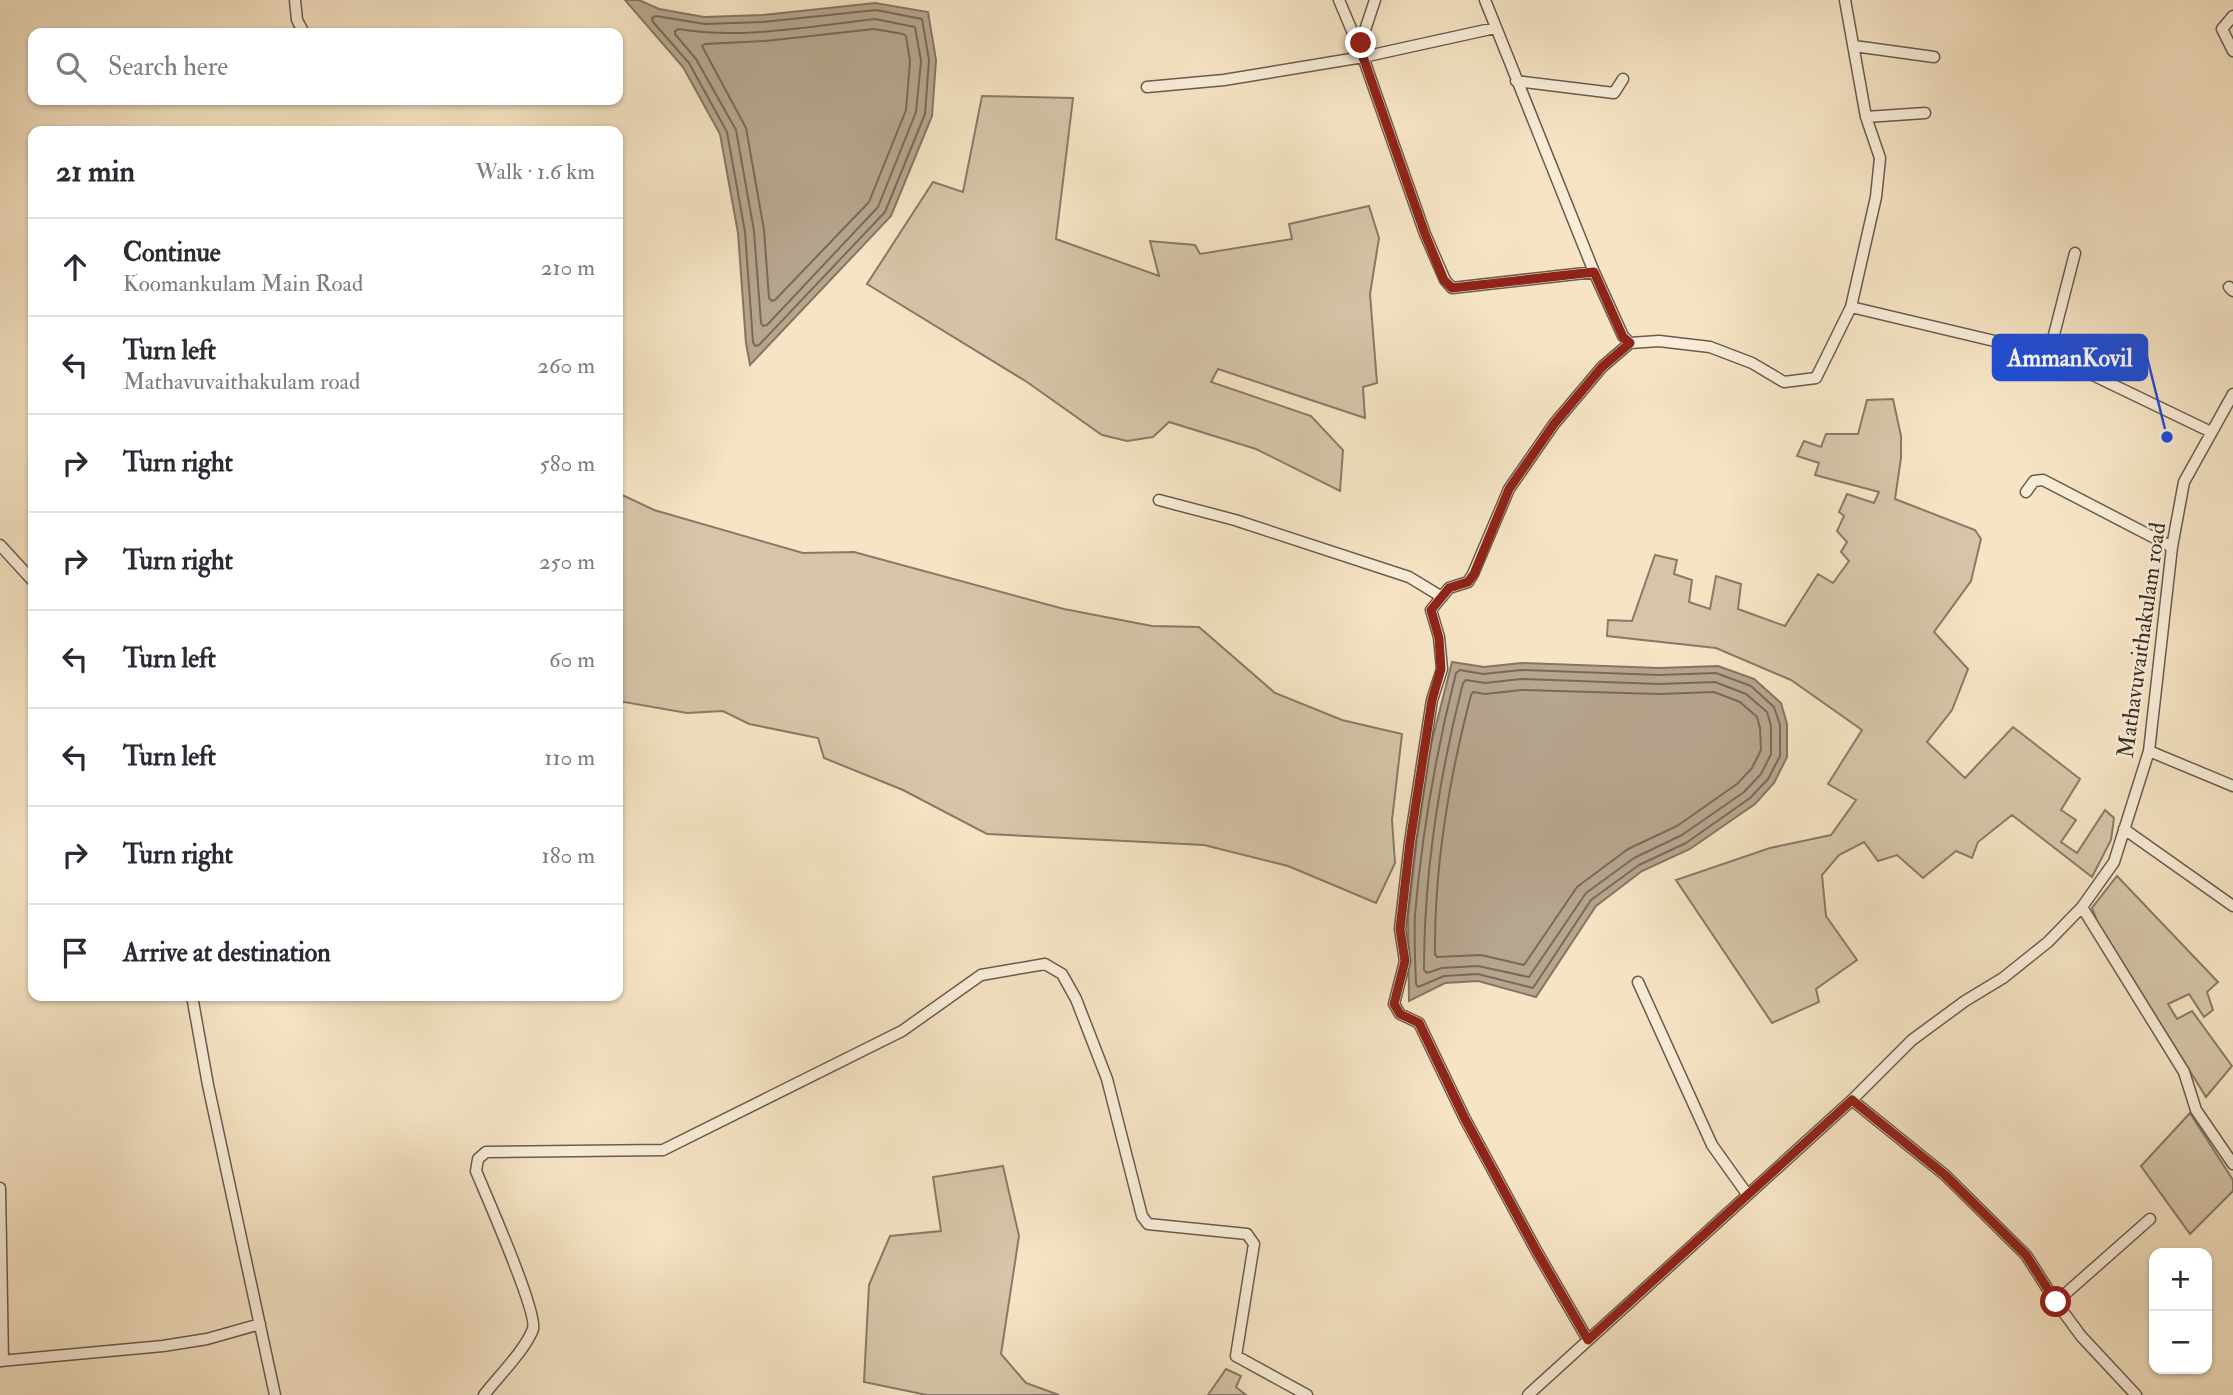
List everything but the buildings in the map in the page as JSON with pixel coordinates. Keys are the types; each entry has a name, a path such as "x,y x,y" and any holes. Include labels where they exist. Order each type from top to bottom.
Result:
{"street":[{"path":"295,0 297,20 301,28"},
{"path":"1339,0 1363,57 1425,234 1444,280 1452,288 1594,272"},
{"path":"1363,57 1361,43 1375,0"},
{"path":"1485,0 1594,272 1623,337 1630,343"},
{"path":"1588,1340 1465,1119 1419,1023 1400,1014 1394,1004 1405,961 1400,929 1410,842 1432,700 1441,669 1439,638 1431,610 1449,588 1468,582 1474,574 1509,489 1554,424 1602,367 1630,343 1659,341 1710,347 1752,363 1784,382 1816,378 1851,307 1876,197 1880,158 1866,117 1845,0"},
{"path":"2233,16 2222,29 2233,51"},
{"path":"1147,87 1224,80 1363,57 1495,28"},
{"path":"1854,46 1934,57"},
{"path":"1516,81 1614,93 1623,79"},
{"path":"1866,117 1925,113"},
{"path":"2049,354 2075,253"},
{"path":"1851,307 2049,354 2211,432"},
{"name":"Mathavuvaithakulam road","path":"1528,1395 1852,1100 1912,1040 1965,1001 2003,978 2048,942 2082,907 2114,862 2149,751 2172,547 2184,482 2233,394"},
{"path":"2026,492 2034,481 2043,480 2172,547"},
{"path":"1159,500 1235,520 1409,577 1442,597"},
{"path":"0,545 28,576"},
{"path":"2149,751 2233,786"},
{"path":"2124,829 2233,906"},
{"path":"2082,907 2184,1072 2196,1110 2233,1164"},
{"path":"484,1395 529,1339 534,1326 528,1302 476,1171 478,1159 486,1152 663,1150 902,1031 981,975 1045,964 1062,974 1076,999 1107,1079 1142,1216 1148,1224 1247,1234 1254,1244 1236,1356 1307,1395"},
{"path":"1637,982 1712,1145 1747,1194"},
{"path":"193,1001 208,1085 275,1395"},
{"path":"1852,1100 1945,1175 2026,1255 2081,1336 2136,1395"},
{"path":"0,1188 1,1361 163,1346 207,1339 260,1324"},
{"path":"2056,1302 2150,1219"}],"shaded area":[{"path":"982,96 1073,98 1056,239 1159,276 1150,241 1195,245 1200,254 1292,239 1289,224 1369,206 1379,238 1370,294 1377,383 1363,387 1365,418 1218,369 1211,382 1311,416 1343,450 1340,491 1256,449 1169,422 1153,437 1127,441 1102,435 1027,382 867,284 933,182 963,192"},
{"path":"1893,399 1901,436 1895,499 1975,530 1981,539 1971,581 1934,632 1968,669 1952,710 1927,742 1965,778 2013,727 2080,779 2061,810 2076,820 2061,842 2077,853 2105,810 2114,818 2111,840 2092,877 2012,815 1978,842 1972,858 1956,851 1923,878 1897,855 1878,861 1864,842 1839,855 1822,875 1826,916 1857,960 1816,989 1819,1002 1772,1023 1676,880 1770,848 1831,835 1856,800 1828,784 1862,730 1791,680 1716,648 1607,636 1608,620 1632,621 1655,555 1677,560 1674,574 1692,580 1689,602 1710,609 1716,576 1741,584 1738,609 1785,626 1818,574 1833,583 1849,561 1841,552 1847,542 1837,531 1844,516 1839,512 1847,494 1874,503 1879,492 1815,475 1819,463 1797,456 1804,441 1821,447 1826,434 1858,434 1867,400"},
{"path":"623,495 654,510 803,553 854,552 1064,609 1152,626 1199,627 1275,693 1342,720 1402,734 1392,820 1395,863 1376,903 1288,866 1204,845 987,834 903,790 824,758 818,738 749,724 723,711 687,713 623,702"},
{"path":"2117,876 2218,982 2207,992 2213,1010 2204,1017 2189,994 2168,1004 2177,1019 2192,1011 2232,1066 2206,1097 2098,923 2092,908"},
{"path":"2190,1113 2233,1180 2233,1191 2190,1234 2141,1166"},
{"path":"1003,1166 1019,1236 1001,1354 1026,1383 1059,1395 927,1395 864,1382 869,1285 890,1236 941,1231 933,1177"},
{"path":"1226,1369 1241,1376 1236,1387 1246,1395 1208,1395"}],"water":[{"path":"625,0 639,0 659,9 704,17 763,15 875,3 928,12 936,60 932,116 891,216 750,365 738,233 720,134 683,67"},
{"path":"1452,662 1484,667 1521,663 1659,668 1718,666 1754,679 1781,703 1787,724 1787,757 1774,783 1755,804 1690,849 1642,871 1596,906 1536,997 1478,981 1445,983 1409,1001 1408,917 1417,838 1431,745"}],"place":[{"name":"AmmanKovil","path":"2167,437"}],"route":[{"path":"1361,43 1363,57 1425,234 1444,280 1452,288 1594,272 1623,337 1630,343 1602,367 1554,424 1509,489 1474,574 1468,582 1449,588 1431,610 1439,638 1441,669 1432,700 1410,842 1400,929 1405,961 1394,1004 1400,1014 1419,1023 1465,1119 1588,1340 1852,1100 1945,1175 2026,1255 2056,1302"}]}
